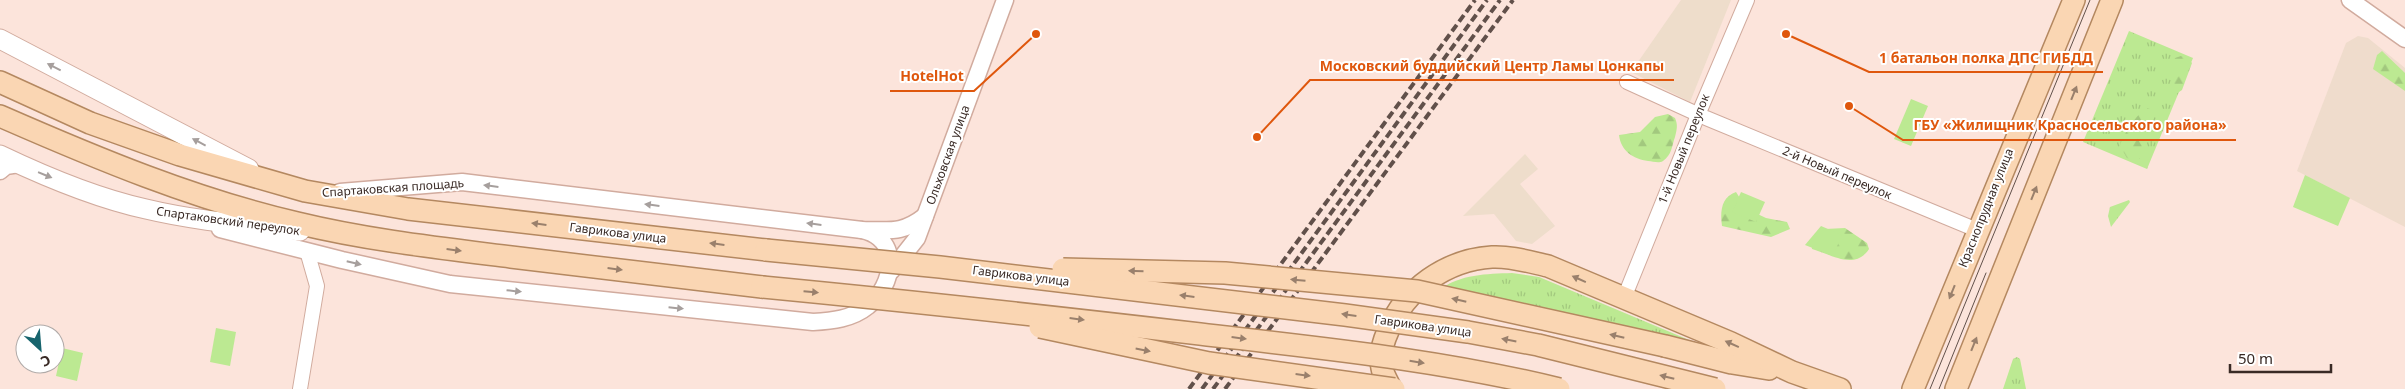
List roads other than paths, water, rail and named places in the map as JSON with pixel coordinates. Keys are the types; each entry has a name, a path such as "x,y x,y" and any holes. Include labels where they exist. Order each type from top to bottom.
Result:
{"main road":[{"name":"Краснопрудная улица","path":"1912,389 1976,230 2074,0"},
{"path":"1956,389 2112,0"},
{"path":"0,39 272,182"},
{"name":"Спартаковская площадь","path":"0,82 109,130 180,155 272,182 322,194"},
{"path":"0,116 112,164 216,202 313,226 405,244 762,287 942,304 1339,350 1459,369 1559,389"},
{"name":"Спартаковский переулок","path":"0,155 62,182 144,209 247,225 405,244"},
{"name":"Гаврикова улица","path":"322,194 408,209 766,250 940,267 1335,314 1468,332 1538,345 1715,389"},
{"path":"1392,389 1382,368 1382,344 1395,313 1414,290 1439,274 1464,262 1492,257 1518,259 1548,266 1732,343 1800,379"},
{"path":"940,267 1225,273 1417,291 1665,346 1840,389"},
{"path":"942,304 1104,342 1209,363 1392,389"}],"street":[{"name":"Ольховская улица","path":"888,275 916,238 1005,0"},
{"name":"1-й Новый переулок","path":"1624,298 1747,0"},
{"path":"2350,0 2405,39"},
{"name":"2-й Новый переулок","path":"1627,82 1698,115 1976,230"},
{"path":"0,171 6,166 19,164"},
{"path":"155,180 300,249 317,286 300,389"},
{"name":"Спартаковская площадь","path":"144,209 300,249 450,284 813,322 840,319 858,313 878,296 888,275 888,250 883,239 874,232 862,230 462,182 322,194"},
{"name":"Спартаковская площадь","path":"862,230 900,230 912,226 925,216"}],"tram line":[{"path":"1930,389 2090,0"},
{"path":"1939,389 1986,273"}],"railway":[{"path":"1189,389 1475,0"},
{"path":"1202,389 1487,0"},
{"path":"1213,389 1500,0"},
{"path":"1225,389 1513,0"}],"place":[{"name":"HotelHot","path":"1036,34"},
{"name":"1 батальон полка ДПС ГИБДД","path":"1786,34"},
{"name":"ГБУ «Жилищник Красносельского района»","path":"1849,106"},
{"name":"Московский буддийский Центр Ламы Цонкапы","path":"1257,137"}]}
